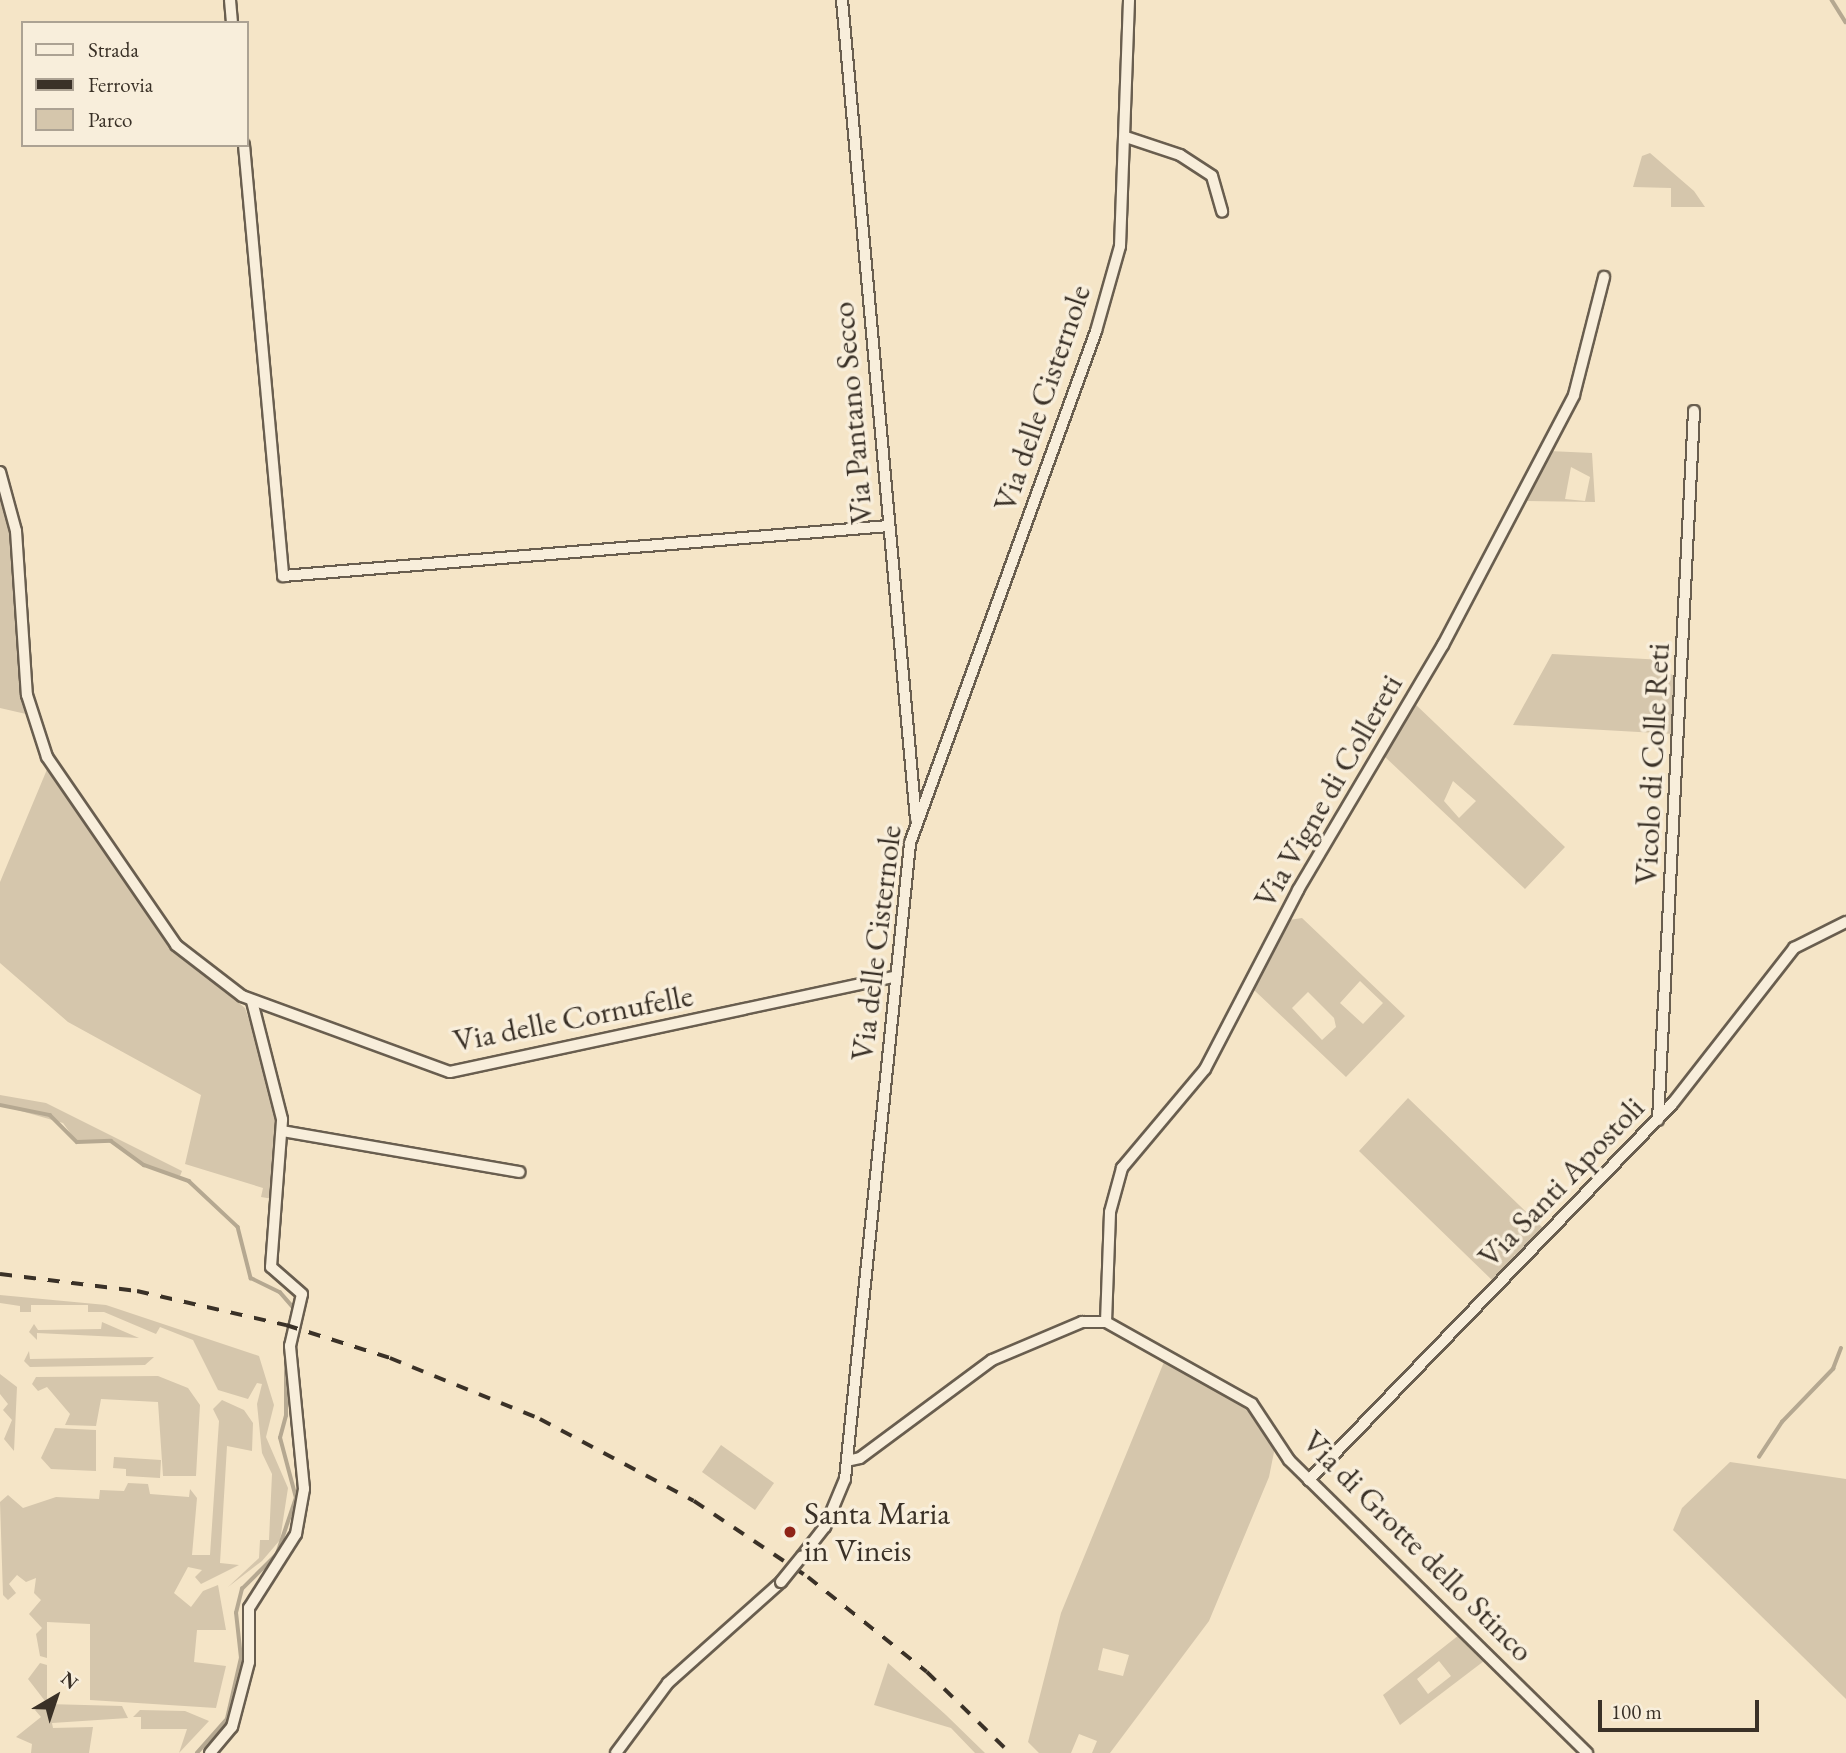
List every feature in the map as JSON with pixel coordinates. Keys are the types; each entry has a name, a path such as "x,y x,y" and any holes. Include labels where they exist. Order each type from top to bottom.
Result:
{"street":[{"path":"230,0 232,21"},
{"name":"Via Pantano Secco","path":"842,0 916,822"},
{"name":"Via delle Cisternole","path":"616,1753 668,1683 780,1582 802,1556 841,1497 847,1461 895,977 916,822 1096,331 1120,246 1129,0"},
{"path":"1126,137 1180,155 1212,176 1222,212"},
{"path":"244,147 283,576 889,526"},
{"name":"Via Vigne di Collereti","path":"1105,1322 1110,1212 1122,1168 1205,1069 1298,890 1443,645 1574,395 1604,277"},
{"name":"Vicolo di Colle Reti","path":"1658,1120 1694,411"},
{"name":"Via delle Cornufelle","path":"0,472 16,531 27,695 47,757 176,945 252,1001 450,1072 895,977"},
{"name":"Via Santi Apostoli","path":"1310,1480 1658,1120 1794,948 1846,922"},
{"path":"210,1753 232,1727 249,1662 250,1604 296,1534 304,1489 290,1346 302,1294 271,1267 282,1130 252,1001"},
{"path":"282,1130 519,1172"},
{"path":"847,1461 860,1458 992,1360 1082,1322 1105,1322"},
{"name":"Via di Grotte dello Stinco","path":"1105,1322 1252,1404 1310,1480 1587,1753"}],"green space":[{"path":"1650,153 1694,191 1705,207 1671,207 1671,188 1633,187 1642,156"},
{"path":"1549,451 1592,453 1595,502 1527,501","holes":["1571,467 1590,477 1585,501 1565,499"]},
{"path":"0,480 15,561 26,714 0,708"},
{"path":"1552,654 1664,660 1664,670 1676,677 1674,734 1513,725"},
{"path":"1414,703 1565,847 1525,889 1384,756","holes":["1453,781 1476,801 1459,818 1444,801"]},
{"path":"48,767 168,946 245,1008 280,1112 273,1199 261,1197 263,1188 185,1164 201,1095 68,1022 0,963 0,882"},
{"path":"1302,918 1405,1016 1346,1077 1254,990 1289,920","holes":["1360,981 1383,1003 1363,1024 1340,1003","1308,992 1334,1018 1336,1027 1322,1040 1292,1008"]},
{"path":"0,1095 46,1103 182,1171 180,1176 144,1165 111,1141 77,1142 63,1123 0,1105"},
{"path":"1408,1098 1546,1231 1525,1253 1514,1255 1517,1261 1495,1283 1359,1151"},
{"path":"0,1295 106,1305 259,1356 274,1405 266,1437 288,1488 280,1540 262,1561 228,1587 259,1558 260,1540 269,1540 272,1474 262,1453 257,1404 262,1384 257,1383 248,1399 218,1390 193,1340 160,1327 156,1334 104,1312 88,1312 88,1305 31,1305 31,1312 20,1312 20,1306 0,1303"},
{"path":"102,1322 139,1338 37,1333 37,1340 29,1332 34,1324 38,1330 101,1329"},
{"path":"29,1351 30,1359 154,1357 145,1365 30,1367 24,1361"},
{"path":"1164,1362 1228,1394 1257,1419 1275,1447 1269,1477 1209,1621 1110,1753 1092,1753 1097,1741 1079,1734 1071,1753 1039,1753 1028,1742 1061,1613","holes":["1103,1648 1129,1655 1123,1676 1098,1670"]},
{"path":"0,1374 17,1387 14,1451 4,1439 12,1420 3,1410 8,1404 0,1394"},
{"path":"158,1376 188,1388 200,1405 196,1476 163,1476 158,1402 101,1399 96,1426 65,1425 70,1414 47,1387 38,1391 32,1384 36,1377"},
{"path":"222,1400 244,1410 253,1423 252,1451 227,1446 220,1563 239,1565 201,1584 195,1577 202,1570 188,1567 174,1593 191,1607 203,1591 218,1585 226,1630 197,1630 194,1662 226,1666 216,1708 90,1700 90,1624 47,1622 47,1658 40,1656 36,1634 42,1628 29,1614 41,1600 34,1593 36,1578 26,1582 17,1575 9,1584 16,1593 8,1600 3,1595 0,1502 8,1495 23,1508 56,1497 99,1499 100,1490 124,1491 128,1483 148,1484 150,1494 189,1497 190,1489 197,1498 192,1555 210,1555 219,1421 213,1409"},
{"path":"55,1428 96,1430 96,1471 51,1469 41,1458"},
{"path":"721,1445 774,1483 755,1510 702,1472"},
{"path":"114,1457 161,1460 160,1478 126,1476 126,1469 113,1468"},
{"path":"1730,1462 1846,1479 1846,1699 1673,1530 1682,1508"},
{"path":"1459,1635 1484,1661 1400,1725 1383,1695","holes":["1439,1661 1451,1676 1428,1694 1417,1679"]},
{"path":"40,1663 47,1665 47,1704 122,1706 128,1718 52,1723 53,1728 93,1727 89,1753 31,1753 32,1744 16,1737 41,1717 35,1710 45,1701 28,1679"},
{"path":"888,1663 985,1753 975,1753 951,1728 874,1705"},
{"path":"140,1710 185,1711 209,1721 179,1753 187,1729 141,1729 141,1717 133,1717"}],"waterway":[{"path":"1832,0 1846,22"},
{"path":"0,1105 50,1115 77,1142 111,1141 144,1165 189,1181 238,1227 251,1278 280,1292 295,1309"},
{"path":"197,1753 227,1719 241,1658 236,1613 242,1589 277,1554 296,1498 280,1438 286,1416 286,1346"},
{"path":"1759,1457 1782,1422 1833,1369 1841,1348"}],"railway":[{"path":"0,1274 137,1291 286,1325 390,1358 540,1419 694,1501 808,1577 927,1672 1010,1753"}],"place":[{"name":"Santa Maria in Vineis","path":"790,1532"}]}
